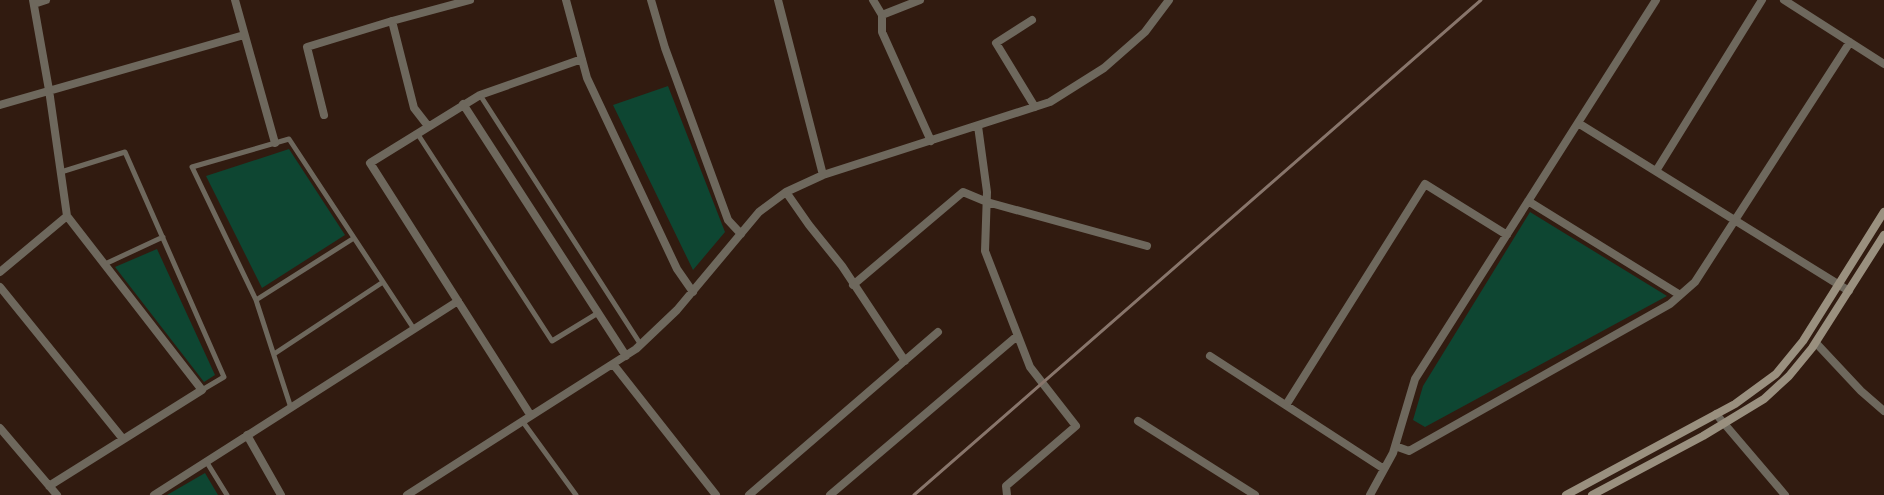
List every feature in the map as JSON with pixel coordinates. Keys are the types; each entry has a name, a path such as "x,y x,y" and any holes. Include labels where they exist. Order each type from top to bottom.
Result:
{"street":[{"path":"46,0 33,2 49,90 67,216 202,390 49,486"},
{"path":"235,0 275,143"},
{"path":"324,115 307,47 392,21 470,0"},
{"path":"566,0 588,78 677,269 693,292"},
{"path":"651,0 665,48 728,220 741,234"},
{"path":"778,0 823,175"},
{"path":"873,0 882,15 882,32 931,141"},
{"path":"882,15 920,0"},
{"path":"407,495 641,345 678,310 759,212 786,192 823,175 1050,102 1104,68 1146,32 1168,0"},
{"path":"1370,495 1395,446 1415,379 1656,0"},
{"path":"1656,171 1762,0"},
{"path":"1784,0 1884,64"},
{"path":"1032,20 996,43 1036,107"},
{"path":"392,21 414,108 428,126"},
{"path":"0,105 244,35"},
{"path":"1395,446 1408,451 1670,304 1695,282 1850,42"},
{"path":"532,416 370,163 480,95 582,59"},
{"path":"464,104 626,356"},
{"path":"1578,123 1849,291"},
{"path":"978,126 987,192 986,250 1017,336 1030,367 1076,426 1006,486 1007,495"},
{"path":"1286,405 1425,184 1507,235"},
{"path":"786,192 809,225 842,266 904,361"},
{"path":"853,285 963,192 987,202 1147,246"},
{"path":"1528,201 1680,294"},
{"path":"1566,495 1735,404 1776,374 1803,340 1884,212"},
{"path":"0,272 67,216"},
{"path":"1592,495 1602,493 1764,400 1789,376 1816,343 1884,235"},
{"path":"0,287 123,439"},
{"path":"154,495 458,301"},
{"path":"749,495 938,332"},
{"path":"830,495 1017,336"},
{"path":"1816,343 1861,391 1884,411"},
{"path":"1210,356 1384,469"},
{"path":"613,364 716,495"},
{"path":"1716,414 1785,495"},
{"path":"1138,421 1255,495"},
{"path":"0,428 57,495"},
{"path":"247,435 280,495"}],"lane":[{"path":"480,95 641,345"},
{"path":"418,133 552,341 598,313"},
{"path":"291,408 256,300 192,167 289,139 414,329"},
{"path":"61,172 125,152 224,377 202,390"},
{"path":"104,264 163,237"},
{"path":"256,300 354,238"},
{"path":"274,354 383,282"},
{"path":"523,422 576,495"},
{"path":"206,461 227,495"}],"green space":[{"path":"668,86 725,232 693,270 613,105"},
{"path":"289,149 345,235 262,288 206,176"},
{"path":"1530,212 1667,296 1425,427 1413,420 1423,386"},
{"path":"157,249 215,375 204,382 115,267"},
{"path":"205,473 218,495 167,495"}],"railway":[{"path":"914,495 1481,0"}]}
